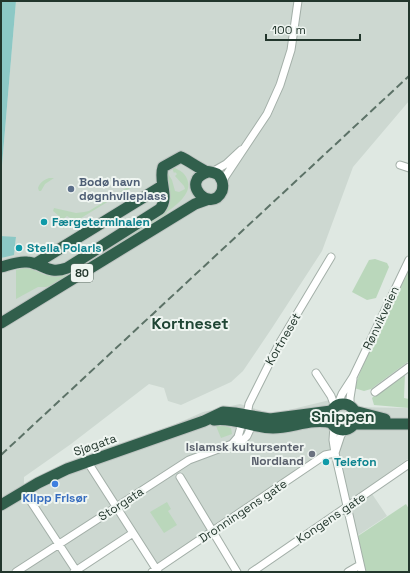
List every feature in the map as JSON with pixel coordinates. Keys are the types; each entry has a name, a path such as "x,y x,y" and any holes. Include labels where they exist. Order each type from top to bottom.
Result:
{"highway":[{"path":"181,157 218,175 223,183"},
{"path":"181,157 186,163 199,194 202,197 209,199"},
{"name":"80","path":"1,267 22,262 30,262 50,271 67,268 156,212 163,206 164,200 161,175 163,167 181,157"},
{"name":"80","path":"163,223 185,204 200,176 210,172"},
{"name":"80","path":"1,323 195,204 218,195 222,190 223,183"},
{"path":"35,264 162,186"},
{"path":"342,404 352,409 405,424 337,429 333,425 330,417 334,408 342,404"},
{"name":"Sjøgata","path":"247,421 256,417 270,419 334,408"},
{"path":"349,427 355,418 352,409"},
{"name":"Sjøgata","path":"1,506 53,475 204,421 225,419 247,421 273,428 313,422 325,422 333,425"}],"street":[{"path":"223,183 225,177 244,151 250,139 267,114 280,85 291,50 298,1"},
{"path":"210,172 226,164 250,139"},
{"path":"400,165 409,168"},
{"name":"Kortneset","path":"232,444 247,421 248,404 279,344 331,257"},
{"name":"Rønvikveien","path":"334,408 353,377 409,260"},
{"path":"375,392 409,367"},
{"path":"316,373 331,396 334,408"},
{"name":"Rønvikveien","path":"352,409 350,398 353,377"},
{"path":"333,425 335,453 361,568 348,572"},
{"path":"335,453 341,435 349,427"},
{"name":"Storgata","path":"16,572 189,460 232,444"},
{"name":"Dronningens gate","path":"155,571 325,455 335,453"},
{"path":"87,462 133,533 155,571"},
{"name":"Kongens gate","path":"252,572 409,464"},
{"path":"180,477 237,572"},
{"path":"24,491 59,544 75,572 133,533"}],"shaded area":[{"path":"16,1 409,1 409,101 353,167 322,251 243,371 231,382 181,405 168,401 164,388 149,384 71,444 24,477 24,491 203,412 240,404 272,414 334,399 352,407 409,408 409,458 368,488 387,516 354,538 335,453 156,570 133,532 73,572 1,572 1,258 14,254 16,238 1,236 1,177"}],"green space":[{"path":"174,167 184,174 188,186 187,191 181,201 167,212 166,215 59,283 46,287 38,287 16,299 16,270 27,267 45,275 162,212 167,172 172,180 175,191 179,192 185,189 175,176 177,174 175,172 174,173 172,168"},
{"path":"49,178 54,178 45,184 41,191 39,191 38,188 40,184"},
{"path":"131,185 132,187 63,229 72,222 72,219 67,216 61,221 59,216 53,211 54,208 76,213 89,211"},
{"path":"375,259 387,263 389,267 376,298 367,300 352,292 369,260"},
{"path":"409,267 409,361 371,389 364,391 354,388 365,360"},
{"path":"405,373 404,398 409,399 409,408 374,405 372,398"},
{"path":"222,425 231,428 232,434 221,438 216,426"},
{"path":"167,502 171,509 168,511 177,525 164,533 150,512"},
{"path":"406,504 409,509 409,572 366,572 358,536"}],"water":[{"path":"1,1 16,1 1,177"},
{"path":"1,236 16,237 14,255 1,258"}],"railway":[{"path":"1,455 409,76"}],"place":[{"name":"Bodø havn døgnhvileplass","path":"71,189"},
{"name":"Færgeterminalen","path":"44,222"},
{"name":"Stella Polaris","path":"19,248"},
{"name":"Islamsk kultursenter Nordland","path":"312,454"},
{"name":"Telefon","path":"326,462"},
{"name":"Klipp Frisør","path":"55,484"}],"district":[{"name":"Kortneset","path":"190,323"},
{"name":"Snippen","path":"343,416"}]}
